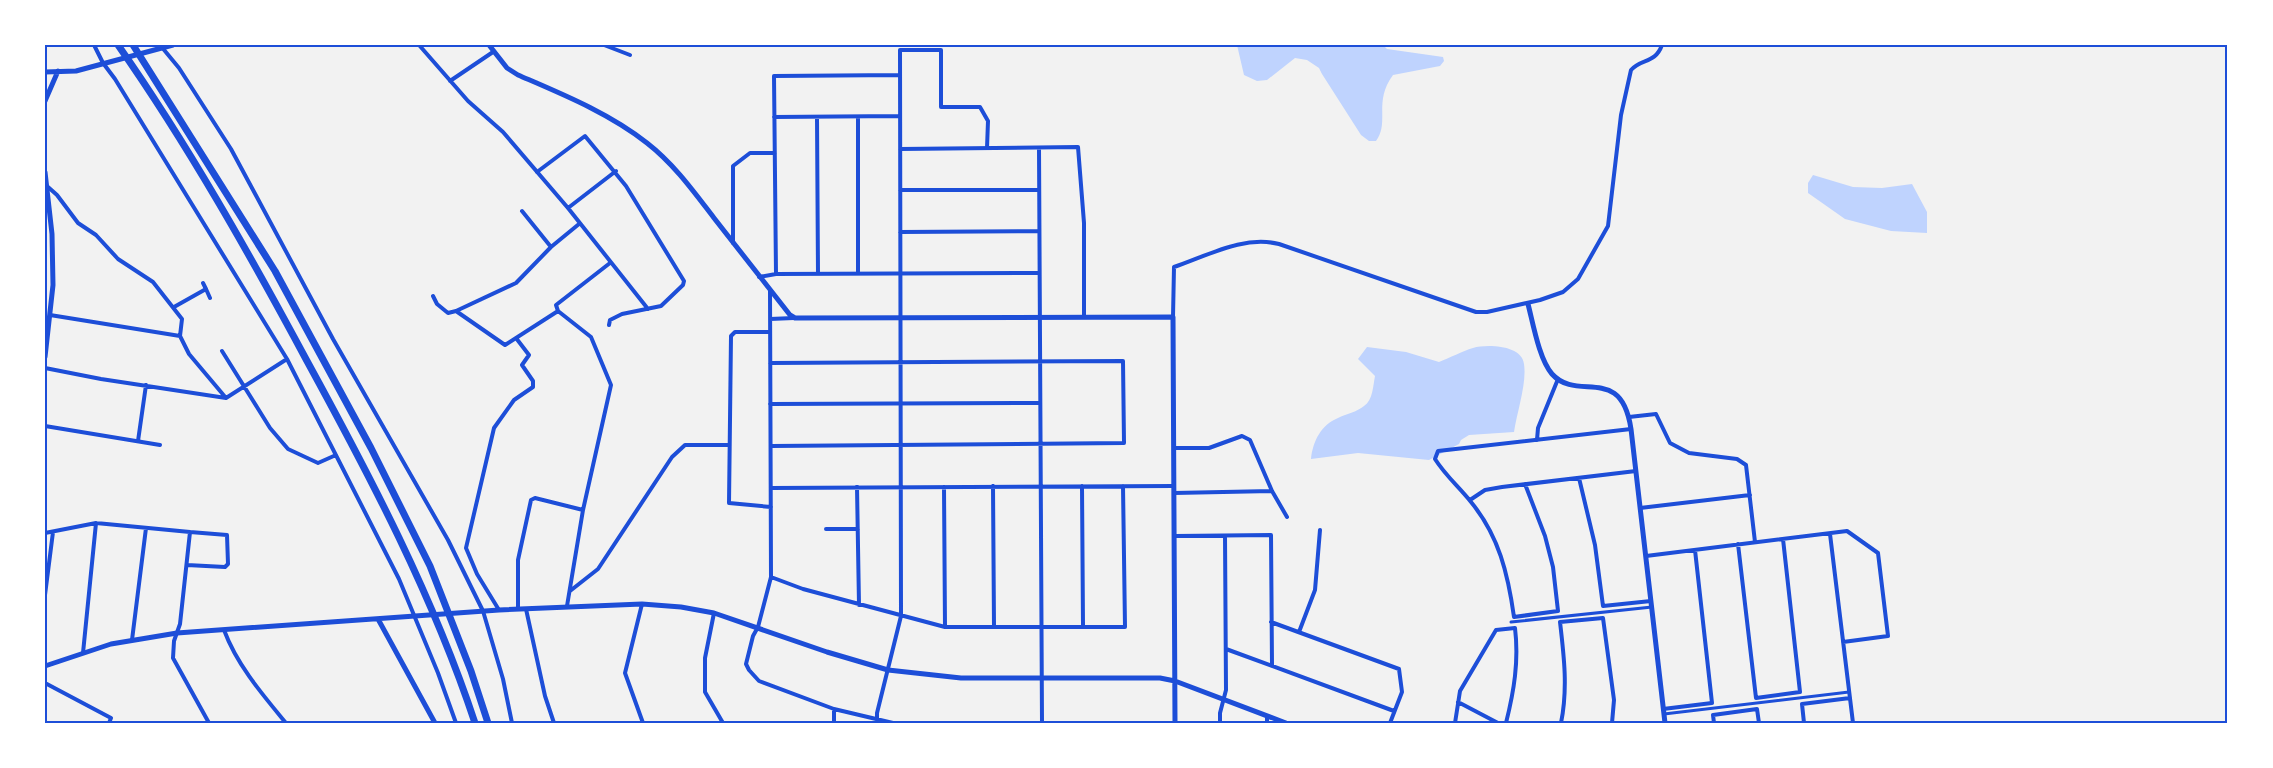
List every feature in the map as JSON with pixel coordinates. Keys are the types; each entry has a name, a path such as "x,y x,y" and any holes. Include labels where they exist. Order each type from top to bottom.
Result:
{"highway":[{"path":"118,45 211,190 360,457 431,605 475,723"},
{"path":"133,45 275,271 413,531 454,625 488,723"}],"street":[{"path":"94,45 287,359 399,579 456,723"},
{"path":"45,72 76,71 161,46 173,45"},
{"path":"419,45 450,81 503,132 568,208 648,309"},
{"path":"489,45 507,68 518,75 589,108 626,128 649,145 682,176 759,277 795,318"},
{"path":"604,45 630,55"},
{"path":"1175,723 1174,267 1238,244 1260,240 1279,244 1476,312 1528,304 1563,292 1574,284 1606,233 1610,219 1618,141 1631,70 1636,65 1654,58 1662,45"},
{"path":"161,46 179,68 231,149 333,339 448,540 483,611 503,679 512,723"},
{"path":"877,722 901,616 900,50 941,50 941,107 980,107 988,121 987,148"},
{"path":"450,81 493,52"},
{"path":"45,100 58,71"},
{"path":"776,274 774,76 900,75"},
{"path":"774,117 900,116"},
{"path":"817,117 818,274"},
{"path":"858,117 858,273"},
{"path":"537,172 585,136 616,171 684,281 683,285 661,306 622,314 610,320 609,325"},
{"path":"900,149 1078,147 1084,223 1084,317"},
{"path":"1039,148 1042,723"},
{"path":"734,243 733,166 750,153 775,153"},
{"path":"568,208 616,171"},
{"path":"45,172 53,252 45,357"},
{"path":"47,187 57,195 78,223 96,235 118,260 153,282 182,318 180,336 189,354 226,398"},
{"path":"900,190 1039,190"},
{"path":"522,211 551,247"},
{"path":"433,296 437,304 448,313 516,283 551,247 579,224"},
{"path":"900,232 1039,231"},
{"path":"567,606 583,510 611,385 591,337 558,311 556,305 610,263"},
{"path":"759,277 776,274 1040,273"},
{"path":"203,283 210,298"},
{"path":"174,307 206,289"},
{"path":"770,290 771,578 746,664 759,681 834,709 877,722 893,723"},
{"path":"1528,304 1547,366 1558,379 1565,383 1610,391 1622,400 1629,417 1665,723"},
{"path":"456,311 505,345 558,311"},
{"path":"50,315 180,336"},
{"path":"770,319 1173,317"},
{"path":"770,332 735,332 731,336 729,503 771,507"},
{"path":"500,610 477,574 466,548 494,428 513,400 532,387 533,381 522,365 529,355 516,338"},
{"path":"222,351 270,428 288,449 318,463 336,455"},
{"path":"45,368 226,398 287,359"},
{"path":"770,363 1124,361 1124,443 771,446"},
{"path":"1537,440 1538,428 1558,379"},
{"path":"138,441 146,385"},
{"path":"770,404 1040,403"},
{"path":"1629,417 1656,414 1670,444 1689,453 1737,459 1746,465 1755,542"},
{"path":"45,426 160,445"},
{"path":"1526,484 1545,536 1553,567 1558,611 1514,617 1509,578 1493,533 1470,500 1435,459 1438,451 1631,429"},
{"path":"1174,448 1209,448 1242,436 1250,440 1272,491 1287,518"},
{"path":"569,591 598,569 672,457 685,445 729,445"},
{"path":"1470,500 1485,490 1636,471"},
{"path":"1579,478 1595,545 1603,606 1651,604"},
{"path":"993,486 994,627"},
{"path":"1082,486 1083,627"},
{"path":"771,488 1123,486 1272,491"},
{"path":"771,578 859,605 945,627 1125,627 1123,486"},
{"path":"857,487 859,605"},
{"path":"944,487 945,627"},
{"path":"1640,508 1750,495"},
{"path":"518,609 518,560 531,500 535,498 583,510"},
{"path":"83,653 96,523"},
{"path":"45,533 96,523 227,535 228,564 225,567 187,565"},
{"path":"132,640 146,528"},
{"path":"826,529 858,529"},
{"path":"1299,632 1315,590 1320,530"},
{"path":"1646,556 1847,531 1878,553 1888,636 1843,642"},
{"path":"45,595 52,532"},
{"path":"190,532 180,624 174,641 173,658 209,723"},
{"path":"1830,534 1853,723"},
{"path":"1175,536 1271,535 1272,666"},
{"path":"1220,723 1226,690 1225,536"},
{"path":"1738,544 1756,698 1800,692 1782,539"},
{"path":"1664,712 1712,703 1695,550"},
{"path":"45,666 132,640 177,633 483,611 642,604 681,607 714,613 826,652 888,670 961,678 1160,678 1175,681 1286,723"},
{"path":"642,604 626,673 643,723"},
{"path":"1511,622 1651,604"},
{"path":"526,609 545,696 554,723"},
{"path":"714,613 705,658 705,692 723,723"},
{"path":"1561,723 1565,674 1560,622 1603,618 1614,700 1612,723"},
{"path":"378,619 435,723"},
{"path":"1271,622 1400,669 1402,692 1390,723"},
{"path":"1455,723 1460,691 1496,630 1515,628 1518,655 1516,679 1506,723"},
{"path":"224,630 232,651 265,698 286,723"},
{"path":"1226,649 1394,711"},
{"path":"45,683 111,718 109,723"},
{"path":"1664,712 1849,693"},
{"path":"1804,723 1802,704 1850,698"},
{"path":"1458,702 1498,723"},
{"path":"834,709 834,723"},
{"path":"1714,723 1713,715 1757,709 1758,723"},
{"path":"1266,723 1267,716"}],"water":[{"path":"1237,45 1383,45 1387,49 1443,57 1444,61 1440,66 1393,75 1384,94 1380,134 1376,141 1369,141 1361,135 1319,68 1307,60 1295,58 1267,80 1257,81 1244,75"},
{"path":"1813,175 1853,187 1882,188 1912,184 1927,212 1927,233 1891,231 1845,219 1808,193 1808,183"},
{"path":"1367,347 1406,352 1439,362 1479,347 1503,347 1517,353 1522,358 1525,372 1514,432 1469,435 1459,444 1429,460 1358,453 1311,459 1316,440 1323,429 1332,421 1361,408 1369,400 1375,376 1358,359"}]}
